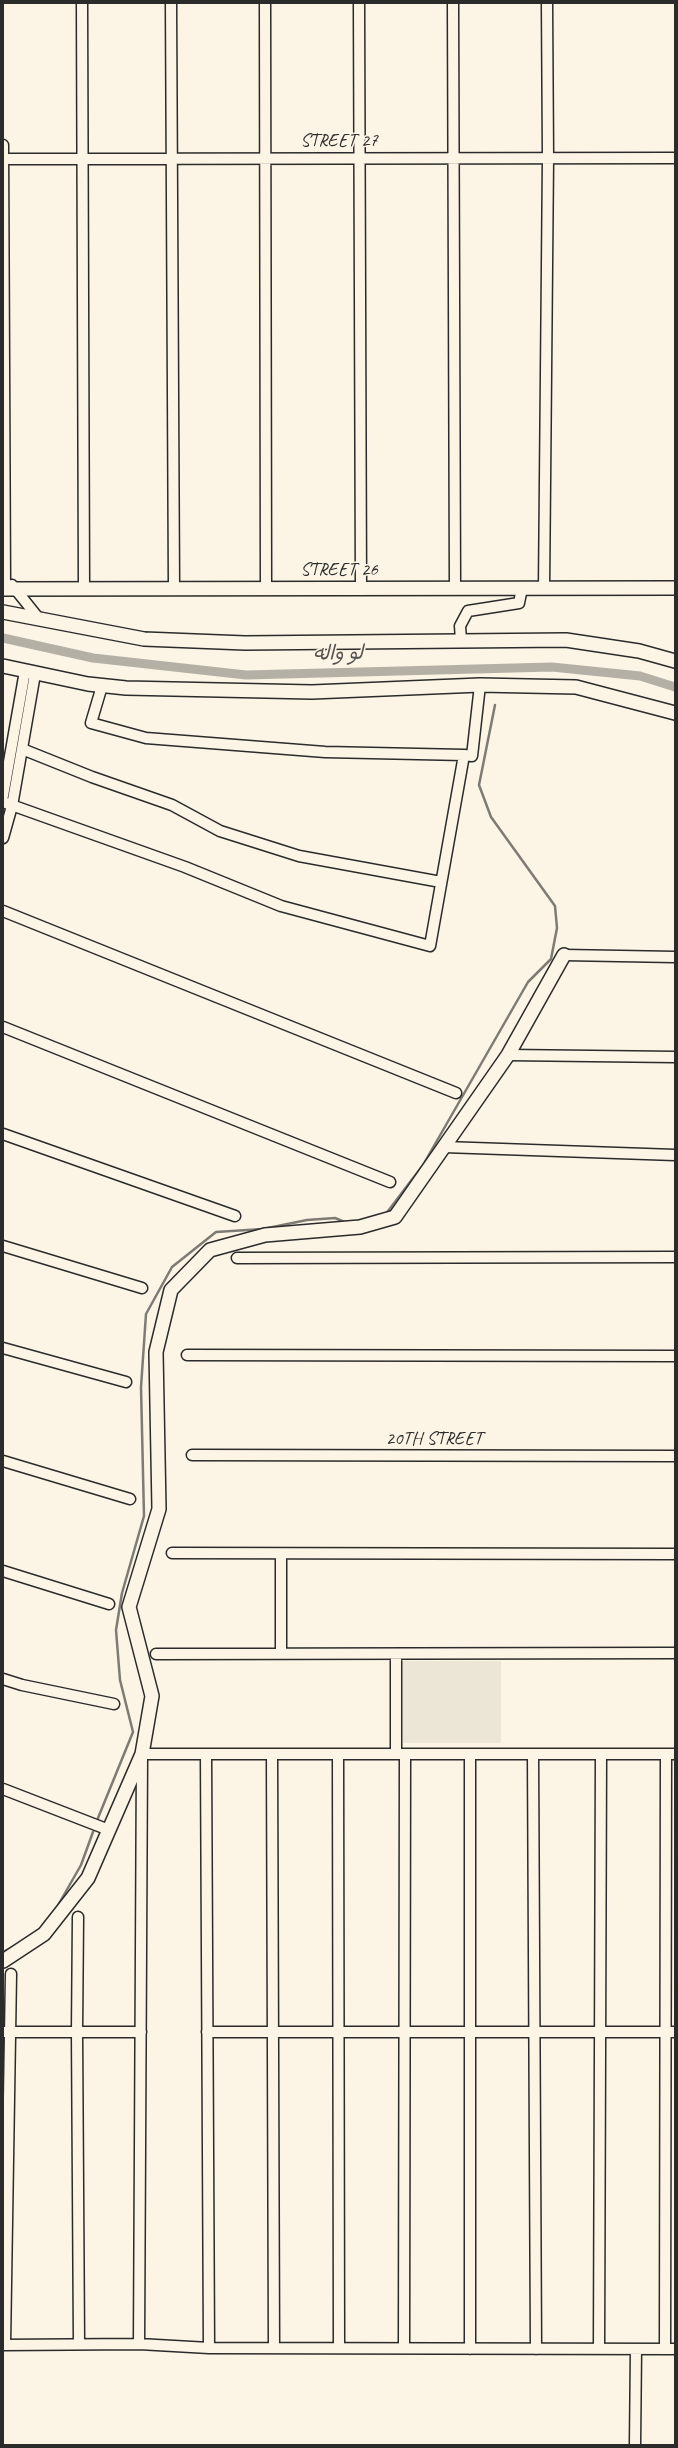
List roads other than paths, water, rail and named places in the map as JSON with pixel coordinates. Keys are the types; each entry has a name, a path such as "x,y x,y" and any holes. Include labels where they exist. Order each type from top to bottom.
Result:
{"street":[{"path":"82,3 84,589"},
{"path":"171,3 174,589"},
{"path":"266,3 266,589"},
{"path":"359,3 361,158 361,589"},
{"path":"453,3 455,588"},
{"path":"544,588 548,158 547,3"},
{"path":"3,145 7,586 40,620"},
{"name":"STREET 27","path":"3,159 675,158"},
{"name":"STREET 26","path":"7,586 84,589 675,588"},
{"path":"461,640 460,626 468,611 519,603 522,588"},
{"path":"3,612 144,639 245,643 566,640 639,651 675,662"},
{"path":"3,666 102,686 312,692 480,685 576,687 675,713"},
{"path":"3,838 8,804 22,749 30,672"},
{"path":"3,796 30,672"},
{"path":"102,686 91,723 146,738 325,752 472,756 480,685"},
{"path":"22,749 92,777 172,805 220,830 285,851 442,882"},
{"path":"8,804 185,867 282,906 430,946 464,755"},
{"path":"3,911 456,1093"},
{"path":"139,2344 142,2032 142,1754 152,1696 129,1607 159,1509 156,1352 171,1290 210,1250 265,1235 360,1227 395,1217 508,1055 564,955 675,957"},
{"path":"3,1027 390,1182"},
{"path":"508,1055 675,1057"},
{"path":"3,1134 235,1216"},
{"path":"444,1147 675,1155"},
{"path":"3,1246 142,1288"},
{"path":"237,1258 675,1257"},
{"path":"3,1348 126,1382"},
{"path":"187,1355 675,1356"},
{"name":"20TH STREET","path":"192,1455 675,1456"},
{"path":"3,1461 130,1498"},
{"path":"172,1553 675,1554"},
{"path":"281,1554 281,1654"},
{"path":"3,1571 109,1604"},
{"path":"156,1654 675,1653"},
{"path":"396,1654 401,1754 405,2032 404,2348"},
{"path":"3,1679 22,1685 114,1704"},
{"path":"11,1974 7,2032 4,2345 139,2344 209,2348 670,2349 670,1754 142,1754"},
{"path":"3,1961 44,1934 88,1878 142,1754"},
{"path":"206,1754 209,2348"},
{"path":"272,1754 274,2348"},
{"path":"338,1754 339,2348"},
{"path":"470,1754 470,2348"},
{"path":"533,1754 536,2349"},
{"path":"599,2349 601,1754"},
{"path":"3,1789 109,1830"},
{"path":"78,1917 77,2032 79,2344"},
{"path":"7,2032 142,2032"},
{"path":"207,2032 670,2032"},
{"path":"635,2445 636,2349"}],"waterway":[{"name":"لو واله","path":"3,638 93,658 246,675 552,667 640,676 675,687"},
{"path":"385,1215 423,1165 528,982 551,959 557,928 555,906 491,817 479,785 495,705"},
{"path":"98,1818 133,1732 120,1680 116,1630 122,1593 144,1516 141,1387 146,1314 172,1267 216,1232 263,1229 307,1220 335,1218 347,1223"},
{"path":"57,1907 81,1865 93,1832"},
{"path":"3,1952 18,1944"}]}
